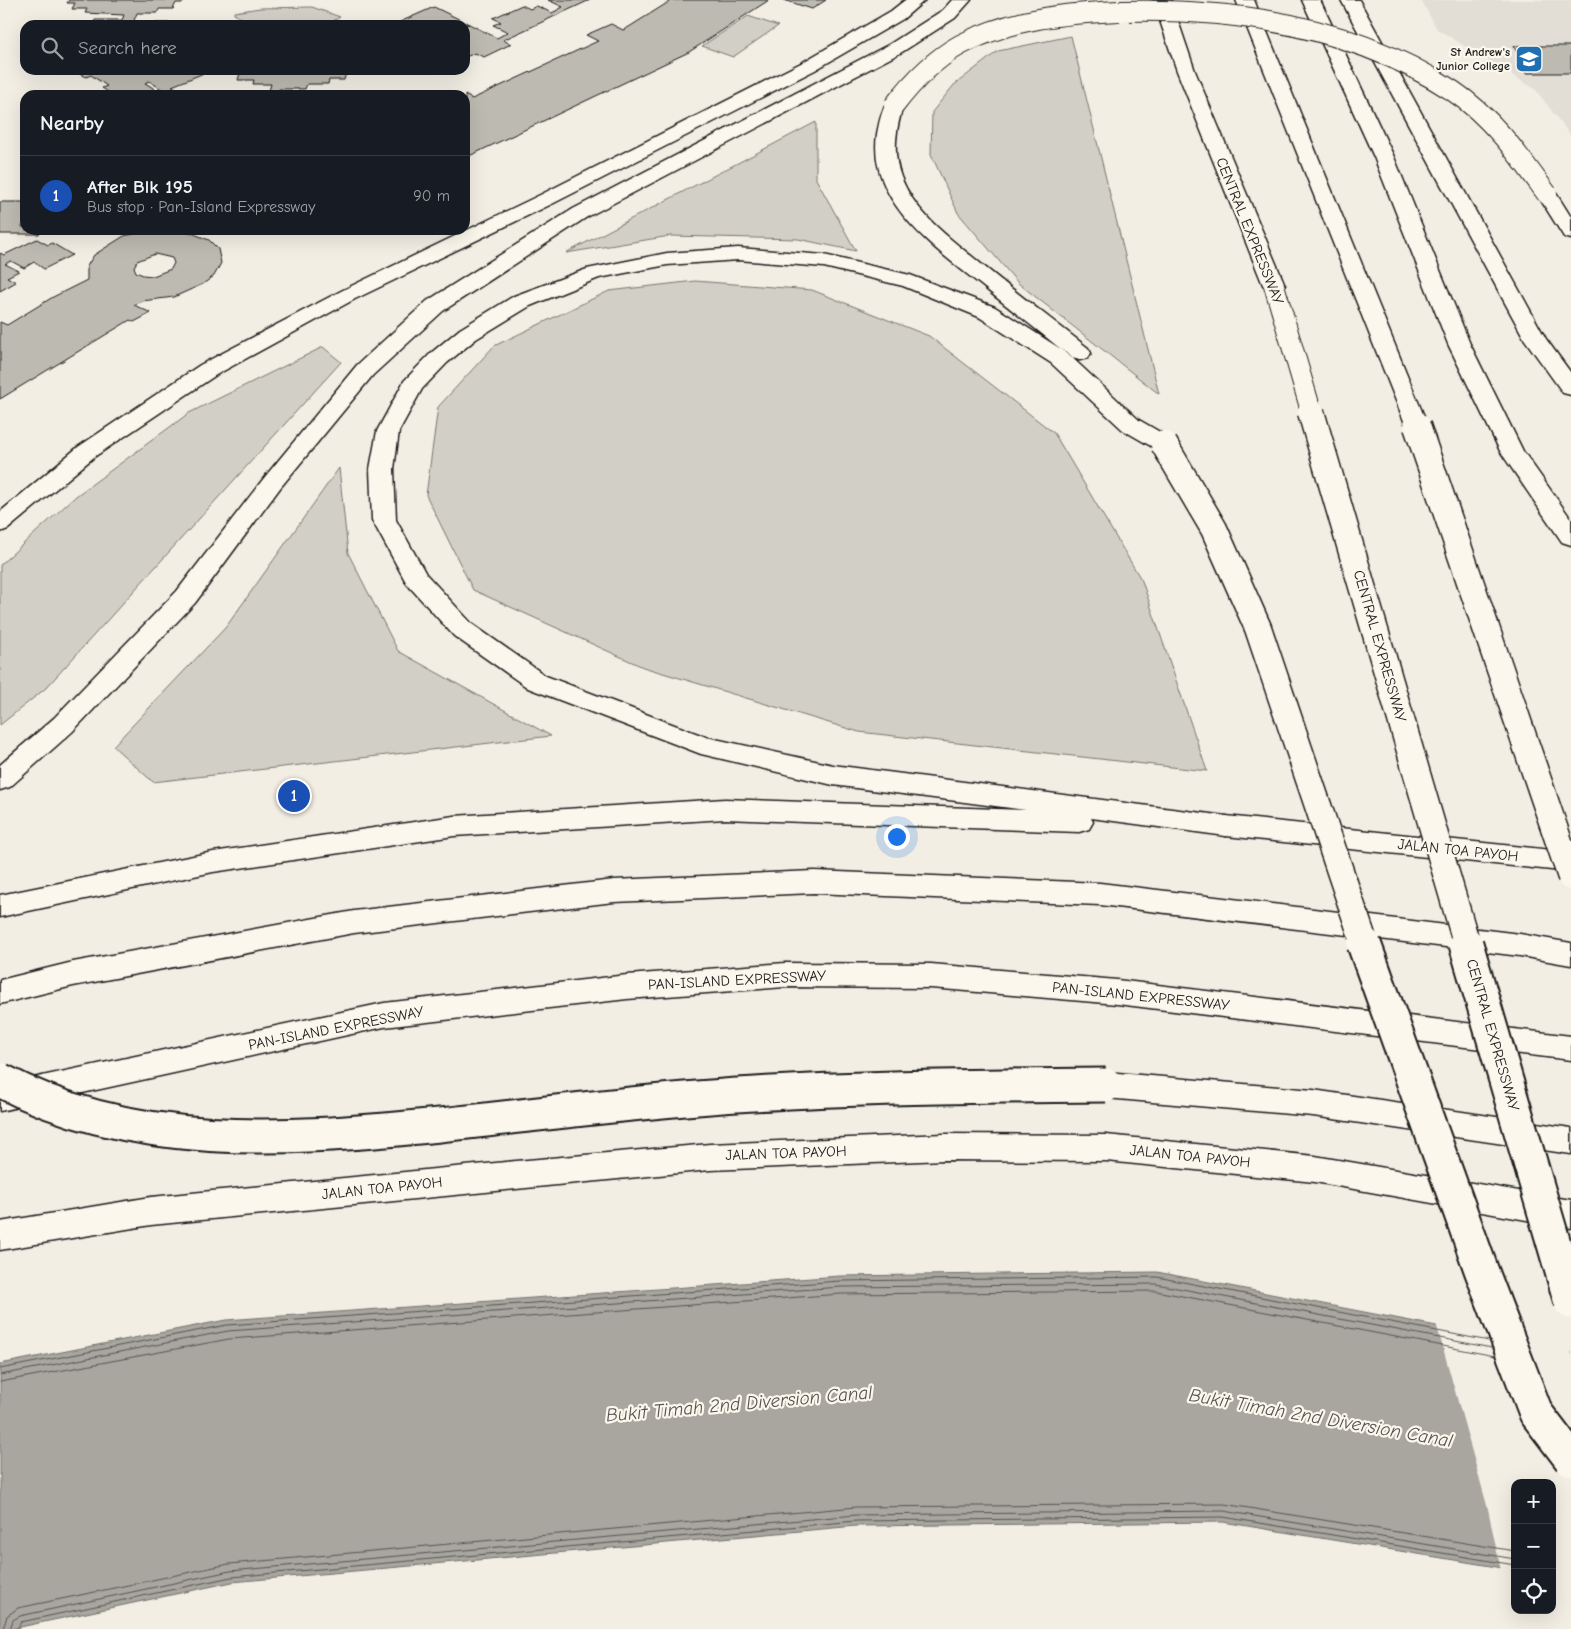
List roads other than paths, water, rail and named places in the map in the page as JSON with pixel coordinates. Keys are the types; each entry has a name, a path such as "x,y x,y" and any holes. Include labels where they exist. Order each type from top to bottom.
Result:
{"main road":[{"path":"0,524 86,452 208,370 348,295 547,198 809,66 897,15 916,0"},
{"path":"0,780 63,725 186,596 272,483 365,370 435,306 580,213 896,48 949,14 962,0"},
{"name":"CENTRAL EXPRESSWAY","path":"1162,0 1186,71 1274,285 1571,1302"},
{"path":"1245,0 1417,426 1571,877"},
{"path":"1311,0 1384,157 1459,344 1512,451 1571,537"},
{"path":"1350,0 1536,340 1571,388"},
{"path":"1571,233 1547,194 1514,150 1479,113 1454,92 1411,67 1368,46 1295,23 1233,11 1156,5 1070,12 1021,22 973,38 932,62 910,82 894,106 885,134 886,155 891,177 905,203 930,231 1082,355 1130,401 1164,444 1214,529 1258,628 1370,961 1482,1272 1536,1413 1571,1459"},
{"path":"1164,444 1131,425 1059,358 987,312 910,282 824,262 738,254 667,259 603,271 522,300 468,334 439,358 412,386 388,431 382,469 384,520 416,578 463,630 537,682 700,745 833,775 1226,826"},
{"path":"0,906 214,862 463,825 725,809 1226,826"},
{"name":"JALAN TOA PAYOH","path":"1226,826 1571,862"},
{"path":"0,992 73,974 354,922 614,891 814,882 1100,894 1520,945 1571,954"},
{"name":"PAN-ISLAND EXPRESSWAY","path":"0,1098 384,1015 627,987 785,975 931,976 1117,992 1571,1048"},
{"path":"0,1080 14,1088 82,1114 134,1128 226,1138 333,1136 697,1098 870,1087 1106,1086 1313,1103 1571,1141"},
{"name":"JALAN TOA PAYOH","path":"0,1236 151,1211 516,1175 710,1157 944,1147 1106,1148 1315,1169 1571,1214"}],"water":[{"name":"Bukit Timah 2nd Diversion Canal","path":"1157,1272 1571,1352 1553,1479 1511,1479 1511,1569 1223,1522 856,1526 232,1582 11,1629 0,1629 0,1364 226,1320 840,1276"}],"place":[{"name":"St Andrew's Junior College","path":"1529,59"},
{"name":"After Blk 195","path":"294,796"}]}
